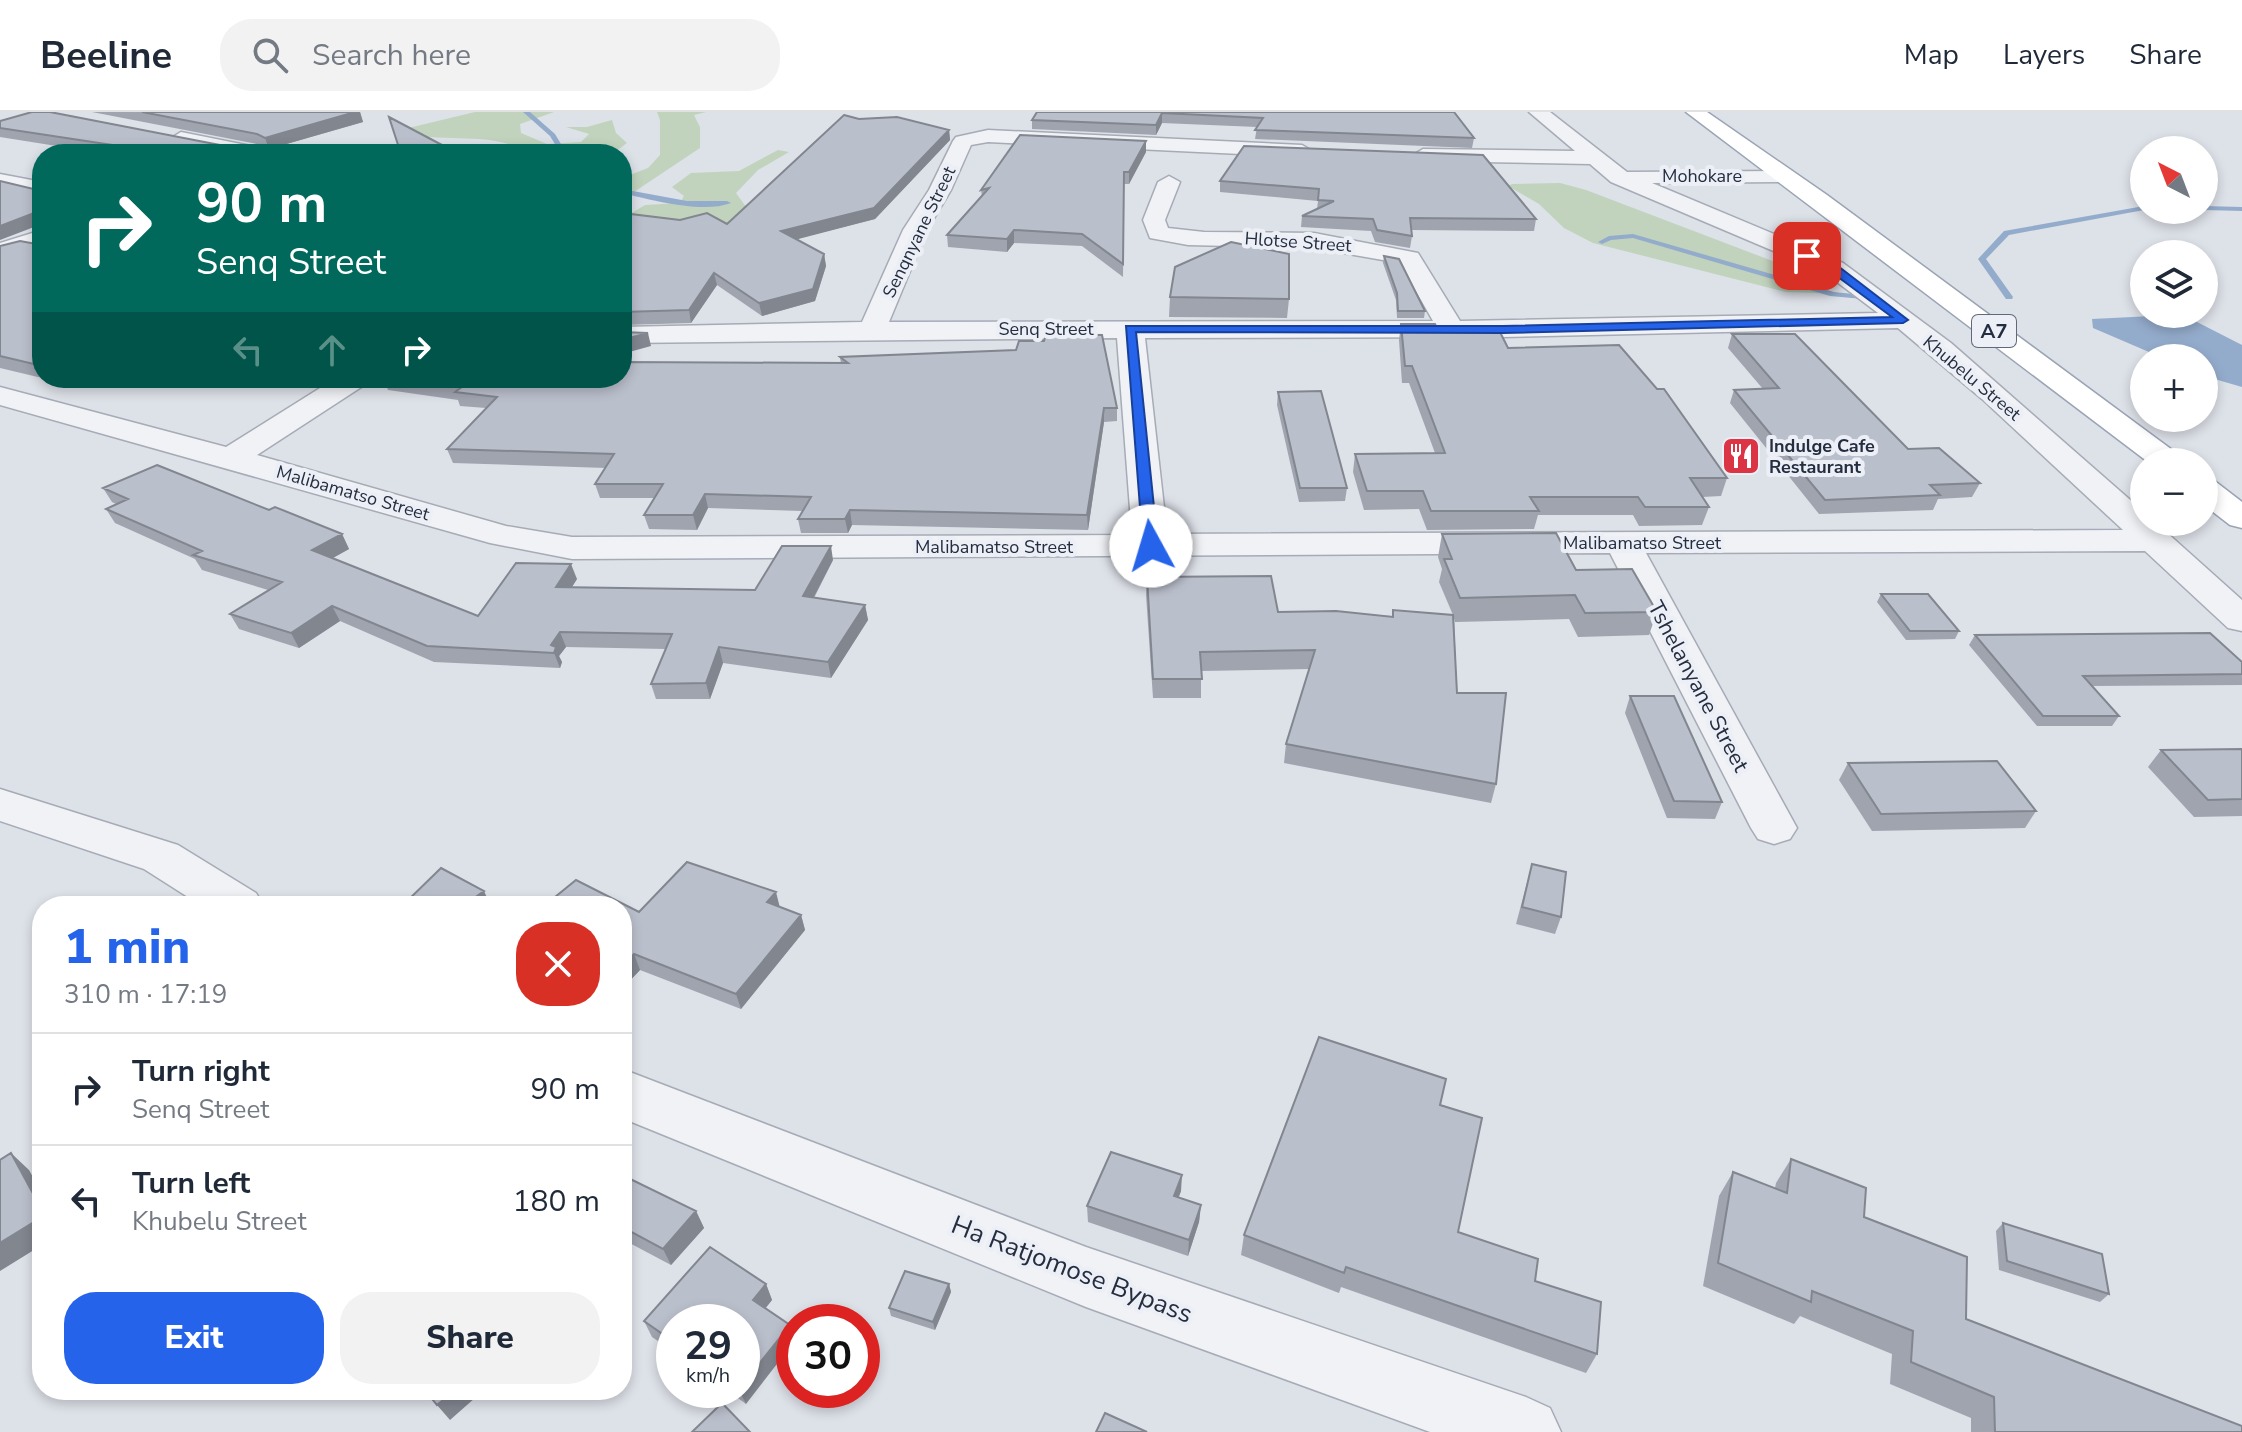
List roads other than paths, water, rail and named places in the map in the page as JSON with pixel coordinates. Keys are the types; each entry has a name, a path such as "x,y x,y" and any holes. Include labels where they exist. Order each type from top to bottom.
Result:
{"main road":[{"name":"A7","path":"1695,112 2149,448"},
{"path":"2218,500 2242,518"}],"street":[{"name":"Khubelu Street","path":"1538,112 1619,177 1834,268 1903,320 2016,414 2242,620"},
{"path":"154,133 210,144"},
{"name":"Senqnyane Street","path":"872,330 915,230 940,190 963,141 988,136 1326,152"},
{"path":"1405,155 1594,158"},
{"name":"Mohokare","path":"1619,177 1784,176"},
{"path":"0,180 32,187"},
{"name":"Hlotse Street","path":"1169,182 1154,220 1158,233 1177,238 1283,238 1354,245 1409,258 1451,329"},
{"path":"0,251 32,240"},
{"name":"Senq Street","path":"632,335 872,330 1451,329 1903,320"},
{"path":"1130,329 1151,546"},
{"path":"231,458 340,388"},
{"name":"Malibamatso Street","path":"0,396 502,536 572,548 2153,540"},
{"name":"Tshelanyane Street","path":"1623,544 1774,828"},
{"path":"0,805 161,857 223,896"},
{"name":"Ha Ratjomose Bypass","path":"632,1097 1086,1277 1526,1432"}],"water":[{"path":"2130,317 2130,328 2209,328 2242,345 2242,387 2218,380 2218,344 2130,344 2093,328 2092,319"}],"waterway":[{"path":"526,112 553,135 558,144"},
{"path":"632,193 687,203 727,203"},
{"path":"2218,208 2242,209"},
{"path":"2009,297 1982,259 2007,233 2130,211"},
{"path":"1602,242 1609,238 1633,236 1833,294 1863,297"}],"place":[{"name":"Indulge Cafe Restaurant","path":"1741,456"}]}
